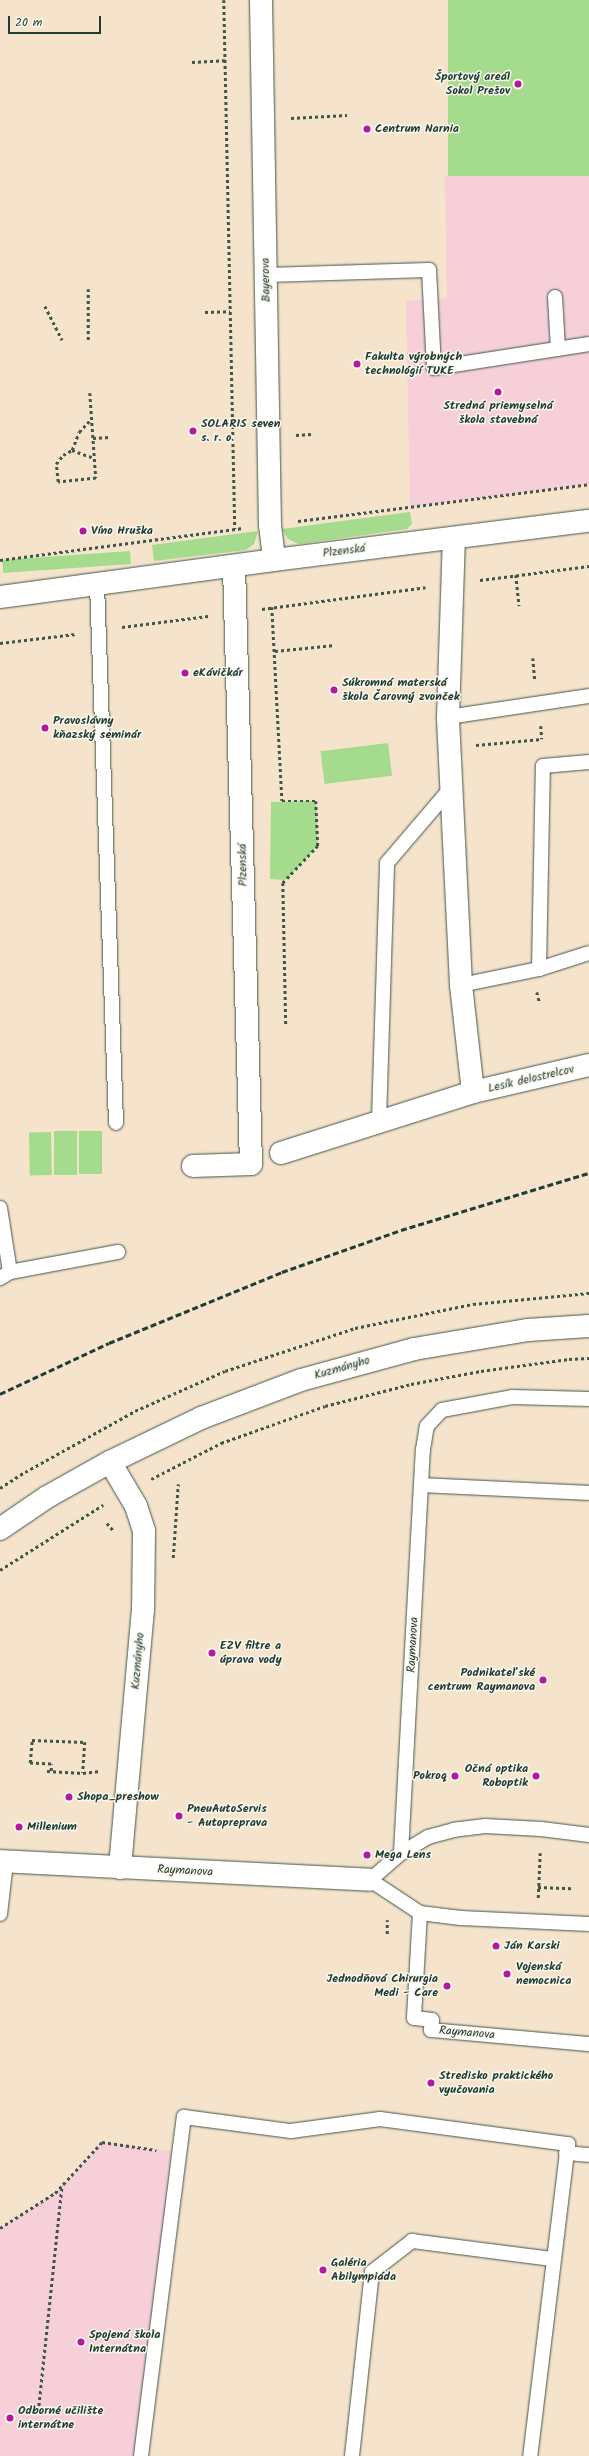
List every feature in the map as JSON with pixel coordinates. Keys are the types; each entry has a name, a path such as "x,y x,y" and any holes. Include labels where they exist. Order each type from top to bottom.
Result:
{"street":[{"name":"Bayerova","path":"262,0 270,525 274,560"},
{"name":"Plzenská","path":"0,597 274,560 589,521"},
{"path":"281,1153 379,1120 473,1092 461,985 448,717 454,538"},
{"name":"Plzenská","path":"193,1166 251,1164 237,612 234,566"},
{"name":"Lesík delostrelcov","path":"473,1092 589,1065"},
{"name":"Kuzmányho","path":"0,1529 47,1497 110,1462 201,1418 301,1380 414,1349 528,1330 589,1326"},
{"name":"Kuzmányho","path":"110,1462 128,1491 144,1531 143,1601 120,1868"},
{"name":"Raymanova","path":"3,1861 370,1880"}],"lane":[{"path":"266,275 429,270 434,368 589,344"},
{"path":"555,297 558,349"},
{"path":"97,584 116,1123"},
{"path":"448,717 589,696"},
{"path":"539,970 543,766 589,762"},
{"path":"379,1120 387,863 452,787"},
{"path":"461,985 539,970 589,953"},
{"path":"0,1208 5,1275 118,1252"},
{"name":"Raymanova","path":"401,1853 422,1485 427,1426 442,1410 512,1397 589,1399"},
{"path":"422,1485 589,1493"},
{"path":"370,1880 401,1853 428,1837 454,1830 485,1826 541,1828 589,1835"},
{"path":"0,1914 3,1861"},
{"name":"Raymanova","path":"370,1880 420,1912 461,1918 538,1920 589,1924"},
{"name":"Raymanova","path":"420,1912 414,2018 432,2020 431,2030 589,2044"},
{"path":"141,2456 184,2117 291,2131 380,2119 568,2144 530,2456"},
{"path":"566,2153 589,2156"},
{"path":"352,2456 372,2272 412,2241 553,2259"}],"path":[{"path":"224,0 235,529"},
{"path":"192,62 225,60"},
{"path":"290,118 347,115"},
{"path":"88,289 88,340"},
{"path":"45,306 62,340"},
{"path":"205,312 230,311"},
{"path":"90,393 96,478 58,482 56,464 63,455 72,450 79,432 91,419"},
{"path":"296,435 312,434"},
{"path":"93,438 110,437"},
{"path":"72,450 94,458"},
{"path":"0,643 589,566"},
{"path":"516,575 518,606"},
{"path":"272,607 282,801 316,801 318,846 283,883 286,1026"},
{"path":"274,651 335,645"},
{"path":"540,704 543,766"},
{"path":"450,747 542,739"},
{"path":"0,1570 128,1491 221,1443 325,1406 411,1384 569,1359 589,1358"},
{"path":"107,1523 115,1532"},
{"path":"51,1771 52,1764 30,1763 32,1740 85,1742 83,1773"},
{"path":"99,1778 100,1763"},
{"path":"47,1771 83,1773 100,1771"},
{"path":"538,1920 541,1828"},
{"path":"538,1887 571,1888"},
{"path":"0,2228 55,2193 102,2142 180,2153"},
{"path":"38,2412 62,2185"}],"shaded area":[{"name":"Stredná priemyselná škola stavebná","path":"589,167 589,484 410,507 406,301 447,298 445,176"},
{"name":"Spojená škola Internátna","path":"102,2142 186,2153 148,2456 0,2456 0,2228 55,2193"}],"green space":[{"name":"Športový areál Sokol Prešov","path":"448,0 589,0 589,176 448,176"},
{"path":"410,512 412,524 407,529 299,544 288,539 282,529"},
{"path":"258,531 254,544 246,550 154,561 152,545"},
{"path":"130,551 131,564 3,573 2,560"},
{"path":"388,743 392,776 325,784 321,751"},
{"path":"316,801 318,846 286,880 270,879 271,802"},
{"path":"54,1131 77,1131 77,1175 54,1175"},
{"path":"79,1131 102,1131 102,1174 79,1174"},
{"path":"29,1132 51,1132 52,1175 30,1175"}],"railway":[{"path":"0,1394 109,1343 282,1272 401,1230 589,1173"}],"place":[{"name":"Športový areál Sokol Prešov","path":"518,84"},
{"name":"Centrum Narnia","path":"367,129"},
{"name":"Fakulta výrobných technológií TUKE","path":"357,364"},
{"name":"Stredná priemyselná škola stavebná","path":"498,392"},
{"name":"SOLARIS seven s. r. o.","path":"193,431"},
{"name":"Víno Hruška","path":"83,531"},
{"name":"eKávičkár","path":"185,673"},
{"name":"Súkromná materská škola Čarovný zvonček","path":"334,690"},
{"name":"Pravoslávny kňazský seminár","path":"45,728"},
{"name":"EZV filtre a úprava vody","path":"212,1653"},
{"name":"Podnikateľské centrum Raymanova","path":"543,1680"},
{"name":"Pokroq","path":"455,1776"},
{"name":"Očná optika Roboptik","path":"536,1776"},
{"name":"Shopa_preshow","path":"69,1797"},
{"name":"PneuAutoServis - Autopreprava","path":"179,1816"},
{"name":"Millenium","path":"19,1827"},
{"name":"Mega Lens","path":"367,1855"},
{"name":"Ján Karski","path":"496,1946"},
{"name":"Vojenská nemocnica","path":"507,1974"},
{"name":"Jednodňová Chirurgia Medi - Care","path":"447,1986"},
{"name":"Stredisko praktického vyučovania","path":"431,2083"},
{"name":"Galéria Abilympiáda","path":"323,2270"},
{"name":"Spojená škola Internátna","path":"81,2342"},
{"name":"Odborné učilište internátne","path":"10,2418"}]}
